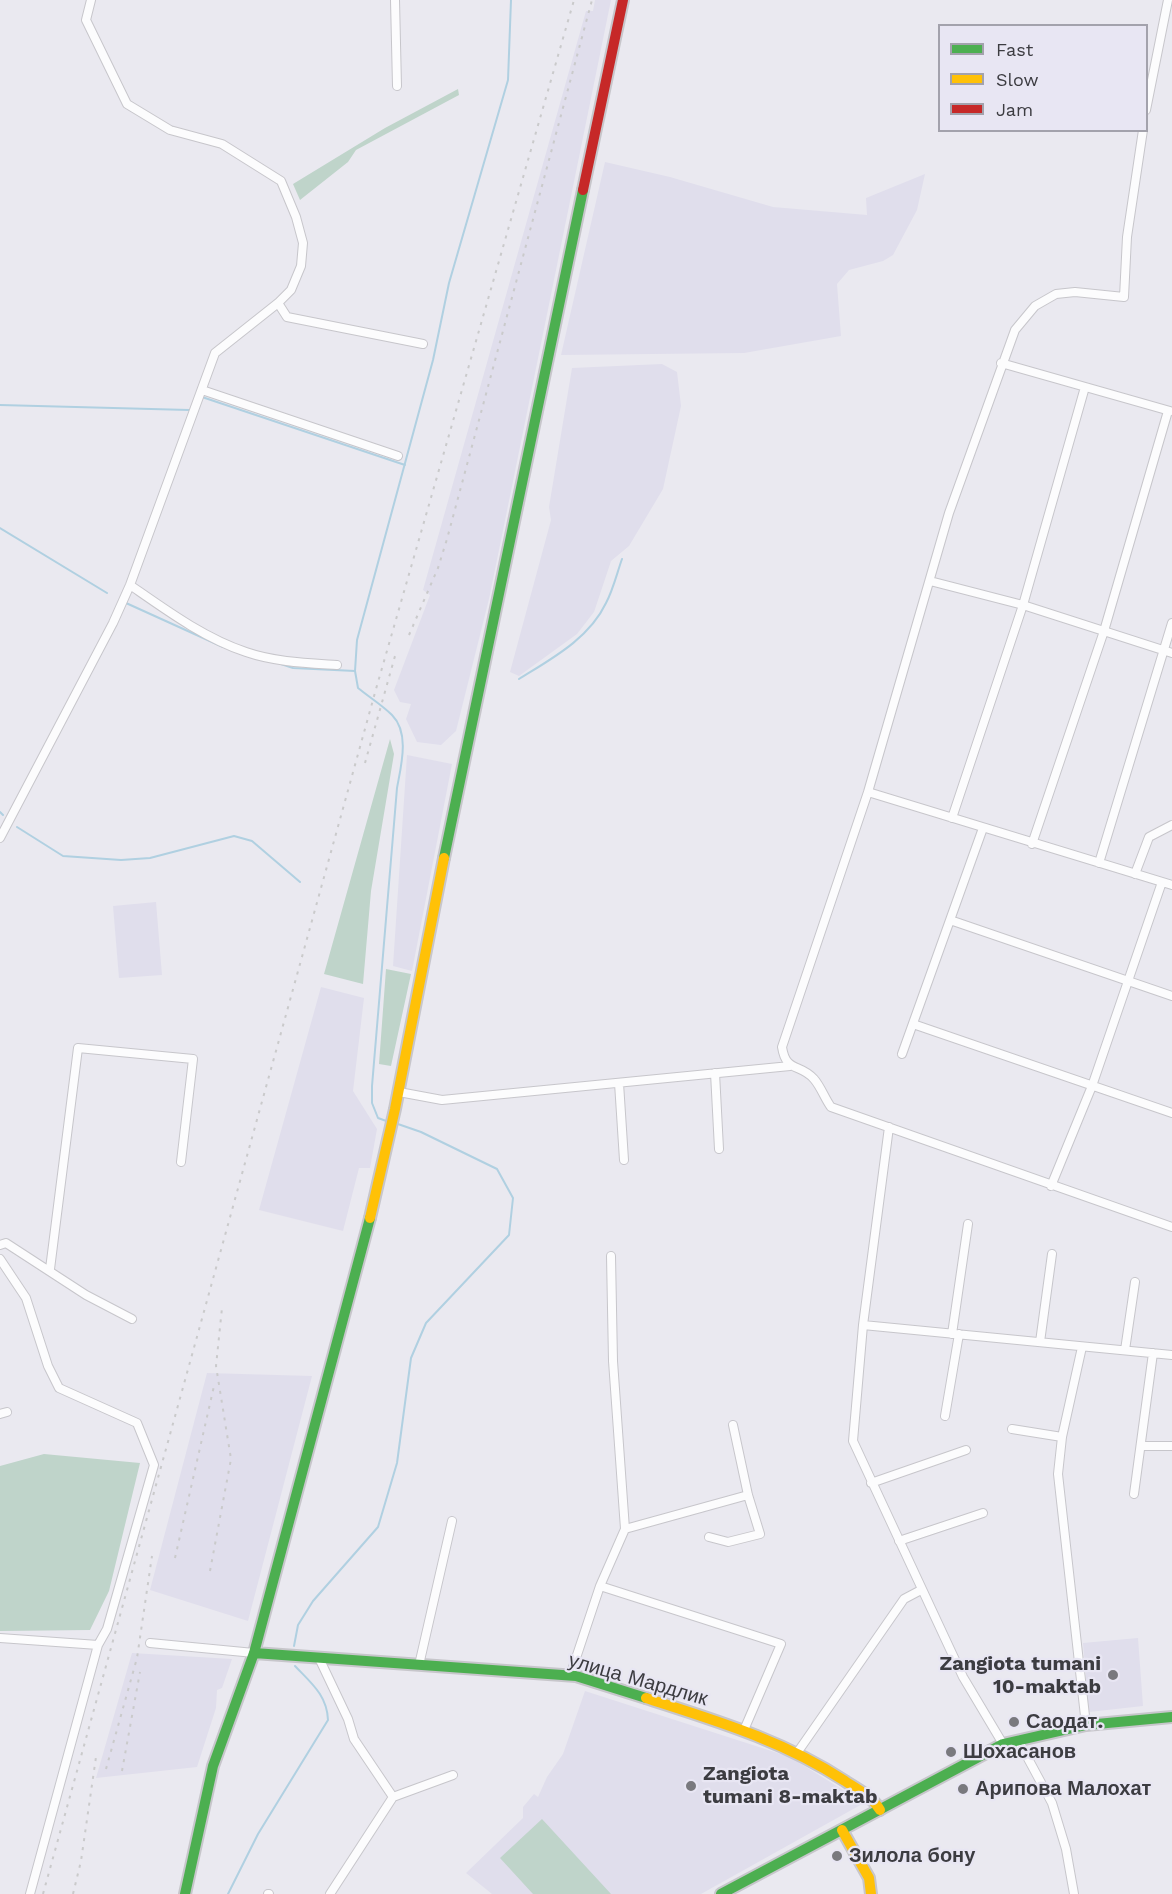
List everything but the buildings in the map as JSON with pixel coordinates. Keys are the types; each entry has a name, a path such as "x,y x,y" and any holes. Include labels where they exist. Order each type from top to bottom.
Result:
{"main road":[{"path":"185,1894 213,1766 254,1653 348,1311 390,1135 464,758 623,0"},
{"name":"улица Мардлик","path":"254,1653 570,1676 744,1730 797,1753 874,1800 880,1810"},
{"path":"721,1894 1003,1744 1086,1725 1172,1717"},
{"path":"842,1830 869,1878 871,1894"}],"street":[{"path":"0,838 113,623 130,585 215,353 291,290 301,266 303,243 296,217 281,181 222,144 170,130 127,104 86,20 91,0"},
{"path":"395,0 397,86"},
{"path":"1148,100 1168,0"},
{"path":"790,1066 784,1058 782,1047 868,792 949,513 989,405 1001,363 1015,330 1035,306 1056,294 1075,292 1124,297 1127,237 1143,132"},
{"path":"278,303 287,317 423,344"},
{"path":"1001,363 1170,411 1104,631 1032,844"},
{"path":"952,818 1023,605 1085,387"},
{"path":"202,390 398,456"},
{"path":"930,581 1023,605 1168,652"},
{"path":"130,585 188,624 245,652 289,662 337,665"},
{"path":"1099,863 1168,652 1172,622"},
{"path":"868,792 1172,885"},
{"path":"1136,874 1149,837 1172,825"},
{"path":"902,1054 983,828"},
{"path":"1051,1186 1092,1086 1162,882"},
{"path":"950,920 1172,996"},
{"path":"913,1024 1172,1113"},
{"path":"50,1269 78,1048 193,1059 182,1162"},
{"path":"399,1092 442,1100 790,1066 806,1072 815,1080 831,1107 1172,1227"},
{"path":"715,1073 718,1149"},
{"path":"620,1083 624,1160"},
{"path":"889,1127 863,1325 853,1441 963,1677 1003,1744"},
{"path":"945,1416 968,1224"},
{"path":"0,1245 6,1243 50,1269 86,1295 132,1319"},
{"path":"1040,1342 1052,1254"},
{"path":"570,1676 600,1586 625,1529 613,1361 611,1256"},
{"path":"0,1259 26,1298 48,1366 59,1388 137,1423 154,1465 107,1629 98,1645 30,1894"},
{"path":"1125,1350 1135,1282"},
{"path":"863,1325 1172,1355"},
{"path":"1082,1347 1062,1437 1058,1473 1086,1725"},
{"path":"1134,1494 1154,1353"},
{"path":"709,1537 728,1542 760,1534 748,1495 734,1425"},
{"path":"1012,1429 1062,1437"},
{"path":"1141,1446 1172,1446"},
{"path":"871,1482 966,1450"},
{"path":"625,1529 748,1495"},
{"path":"899,1541 983,1513"},
{"path":"419,1665 452,1521"},
{"path":"600,1586 781,1644 744,1730"},
{"path":"797,1753 904,1599 921,1590"},
{"path":"0,1638 98,1645"},
{"path":"150,1643 254,1653"},
{"path":"319,1658 357,1745 393,1797"},
{"path":"1017,1740 1052,1803 1066,1849 1074,1894"},
{"path":"330,1894 393,1797 453,1775"}],"shaded area":[{"path":"595,0 611,0 489,599 456,731 441,745 417,742 406,719 411,704 400,702 394,690 430,595 423,590 586,11 593,11"},
{"path":"605,162 670,177 773,207 867,215 866,198 925,174 917,210 893,255 883,261 849,270 837,284 841,336 744,353 561,355"},
{"path":"662,364 677,372 681,406 663,489 629,546 611,561 594,612 577,634 519,676 510,672 551,520 549,507 572,368"},
{"path":"407,755 452,764 412,971 393,966"},
{"path":"156,902 162,975 119,978 113,906"},
{"path":"321,987 364,998 353,1091 377,1129 370,1168 359,1168 343,1231 259,1210"},
{"path":"207,1373 312,1376 248,1621 150,1590"},
{"name":"Zangiota tumani 10-maktab","path":"1138,1638 1143,1706 1089,1712 1083,1643"},
{"path":"132,1653 232,1659 222,1688 217,1690 216,1708 197,1767 96,1778"},
{"name":"Zangiota tumani 8-maktab","path":"585,1691 790,1757 864,1803 701,1894 492,1894 466,1873 523,1818 523,1807 534,1794 538,1797 547,1777 563,1754"}],"green space":[{"path":"458,89 459,95 356,150 348,162 300,200 293,184 385,128"},
{"path":"390,739 394,754 371,891 363,984 324,974"},
{"path":"386,969 411,974 391,1066 379,1064"},
{"path":"44,1454 140,1463 109,1591 90,1630 0,1631 0,1466"},
{"path":"542,1819 611,1894 533,1894 500,1858"}],"waterway":[{"path":"389,1122 378,1118 372,1103 372,1086 403,740 398,722 392,715 358,688 355,671 357,640 433,360 449,283 508,80 511,0"},
{"path":"202,397 405,465"},
{"path":"0,405 189,410"},
{"path":"0,528 107,593"},
{"path":"519,679 568,647 590,627 599,616 608,598 622,559"},
{"path":"126,603 223,647"},
{"path":"281,664 293,668 355,671"},
{"path":"0,812 3,815"},
{"path":"17,827 63,856 121,860 150,858 234,836 252,841 300,882"},
{"path":"294,1646 298,1625 313,1601 378,1527 397,1463 411,1358 426,1323 509,1235 513,1198 497,1169 421,1132 395,1123"},
{"path":"228,1894 258,1834 328,1720 325,1703 321,1696 295,1666"}],"railway":[{"path":"43,1894 376,689 574,0"},
{"path":"409,635 438,568 447,539 592,0"},
{"path":"365,763 395,656"},
{"path":"210,1571 231,1459 216,1366 222,1308"},
{"path":"175,1558 214,1386"},
{"path":"106,1769 137,1658 152,1556"},
{"path":"122,1771 140,1672"},
{"path":"73,1894 81,1861 96,1757"}],"traffic: fast":[{"path":"444,858 583,190"},
{"path":"185,1894 213,1766 254,1653 370,1218"},
{"path":"254,1653 576,1676 646,1698"},
{"path":"721,1894 1003,1744 1086,1725 1172,1717"}],"traffic: slow":[{"path":"370,1218 395,1109 444,858"},
{"path":"646,1698 749,1733 797,1754 860,1790 880,1810"},
{"path":"842,1830 869,1878 871,1894"}],"traffic: jam":[{"path":"583,190 623,0"}],"place":[{"name":"Zangiota tumani 10-maktab","path":"1113,1675"},
{"name":"Саодат.","path":"1014,1722"},
{"name":"Шохасанов","path":"951,1752"},
{"name":"Zangiota tumani 8-maktab","path":"691,1786"},
{"name":"Арипова Малохат","path":"963,1789"},
{"name":"Зилола бону","path":"837,1856"}]}
